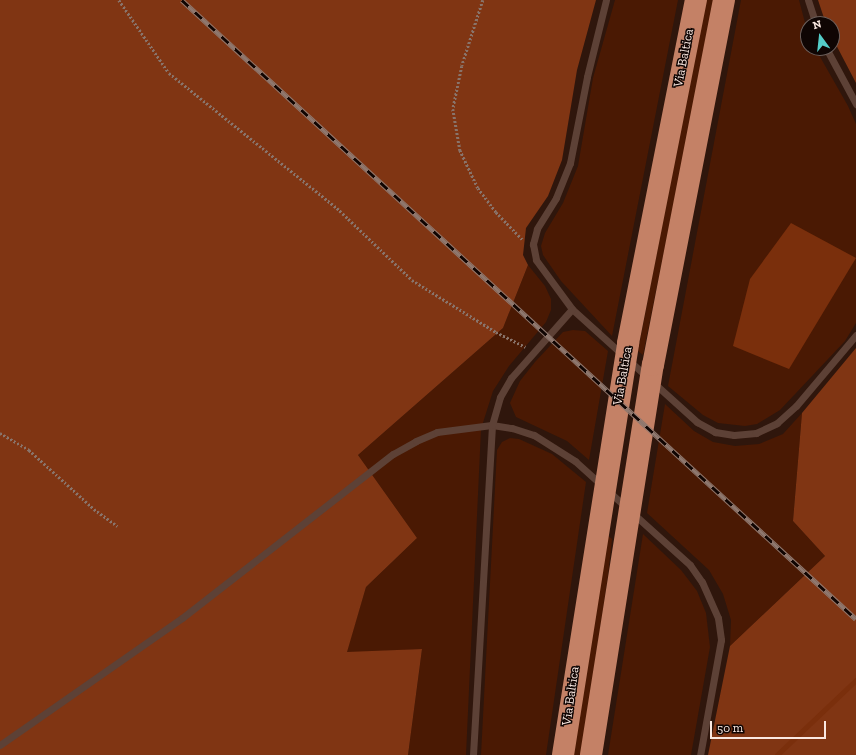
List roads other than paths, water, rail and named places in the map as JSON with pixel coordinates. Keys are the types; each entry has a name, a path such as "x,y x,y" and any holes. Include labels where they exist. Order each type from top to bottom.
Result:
{"highway":[{"name":"Via Baltica","path":"563,755 597,526 628,343 696,0"},
{"name":"Via Baltica","path":"591,755 622,548 653,365 724,0"}],"lane":[{"path":"606,0 587,77 570,163 556,198 536,229 533,244 536,260 572,309 697,422 715,432 734,435 756,433 777,423 796,406 856,335"},
{"path":"808,0 813,16"},
{"path":"830,56 856,104"},
{"path":"473,755 492,425 504,391 533,351 572,309"},
{"path":"0,745 182,618 393,454 416,441 437,432 492,425 512,428 534,435 574,461 690,565 702,582 718,618 721,640 700,755"}],"waterway":[{"path":"777,755 856,680"}],"railway":[{"path":"182,0 856,619"}]}
